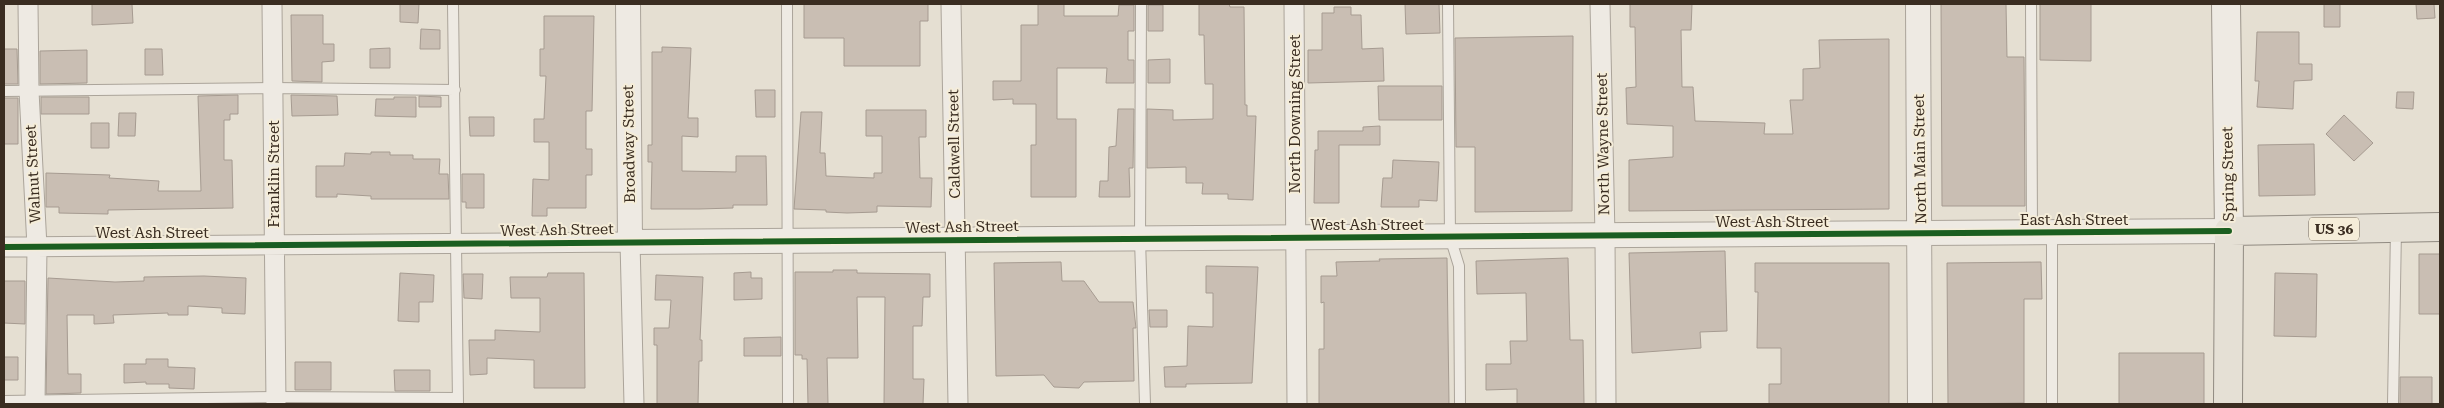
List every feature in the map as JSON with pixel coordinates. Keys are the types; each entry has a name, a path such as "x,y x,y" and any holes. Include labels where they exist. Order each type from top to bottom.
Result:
{"main road":[{"name":"Spring Street","path":"2226,4 2229,231 2228,404"},
{"name":"East Ash Street","path":"2229,231 2440,227"}],"street":[{"name":"Walnut Street","path":"28,4 29,91 37,247 35,402"},
{"name":"Franklin Street","path":"272,4 276,401"},
{"name":"Broadway Street","path":"628,4 630,242 634,404"},
{"name":"Caldwell Street","path":"951,4 958,404"},
{"name":"North Downing Street","path":"1294,4 1297,404"},
{"name":"North Wayne Street","path":"1600,4 1605,236 1606,404"},
{"name":"North Main Street","path":"1918,4 1920,404"},
{"name":"East Ash Street","path":"1920,234 2229,231"},
{"name":"West Ash Street","path":"4,247 1920,234"}],"lane":[{"path":"4,401 458,401 453,4"},
{"path":"787,4 788,404"},
{"path":"1141,4 1140,239 1145,404"},
{"path":"1448,4 1450,237 1459,266 1460,404"},
{"path":"2030,4 2052,404"},
{"path":"4,91 273,88 455,90"},
{"path":"2393,404 2396,228"}],"building":[{"path":"92,4 132,4 133,23 92,25"},
{"path":"400,4 419,4 418,23 400,22"},
{"path":"804,4 928,4 928,21 920,21 920,66 844,66 844,38 804,38"},
{"path":"1038,4 1064,4 1064,16 1118,16 1119,5 1134,5 1134,31 1128,31 1128,60 1134,60 1134,83 1106,83 1107,68 1057,68 1057,119 1076,119 1076,197 1031,197 1031,145 1036,145 1036,104 1013,104 1013,99 993,100 993,81 1021,81 1021,25 1038,25"},
{"path":"1199,4 1229,4 1230,7 1244,7 1245,105 1247,105 1247,116 1256,116 1253,200 1228,199 1228,194 1202,194 1203,183 1186,183 1186,167 1147,168 1147,109 1173,110 1173,120 1213,119 1213,84 1205,84 1204,35 1199,35"},
{"path":"1405,4 1439,4 1440,33 1406,34"},
{"path":"1630,4 1692,4 1691,30 1681,30 1682,87 1693,87 1695,121 1765,123 1764,134 1793,134 1790,100 1803,100 1803,69 1820,68 1819,40 1889,39 1889,209 1629,211 1629,160 1673,157 1673,126 1627,124 1626,88 1636,87 1635,27 1630,27"},
{"path":"1941,4 2006,4 2007,57 2024,57 2025,206 1942,206"},
{"path":"2040,4 2091,4 2091,61 2040,60"},
{"path":"2324,4 2340,4 2340,27 2324,27"},
{"path":"2416,4 2434,4 2435,18 2417,19"},
{"path":"1148,5 1163,5 1163,31 1148,31"},
{"path":"1334,7 1351,7 1351,15 1361,15 1362,49 1383,48 1384,81 1308,83 1308,50 1322,50 1322,13 1334,13"},
{"path":"291,15 323,15 323,44 334,44 334,61 322,62 322,82 292,81"},
{"path":"544,16 594,16 592,111 586,111 586,149 592,149 592,175 586,175 586,208 547,208 547,216 532,216 533,179 549,180 549,142 534,142 534,119 544,119 546,76 540,76 540,49 544,49"},
{"path":"421,29 440,30 440,49 420,49"},
{"path":"2257,32 2299,32 2299,64 2312,64 2312,80 2294,81 2293,109 2257,107 2259,81 2255,81"},
{"path":"1573,36 1572,211 1475,212 1475,147 1456,147 1455,38"},
{"path":"662,47 691,48 688,118 698,118 698,137 682,136 682,171 736,172 736,156 766,156 767,205 733,205 733,208 651,209 652,162 648,162 648,145 652,145 652,52 662,52"},
{"path":"390,48 390,68 370,68 370,49"},
{"path":"4,49 17,49 18,84 4,84"},
{"path":"145,49 162,49 163,75 145,75"},
{"path":"87,50 87,83 40,84 40,51"},
{"path":"1170,59 1170,83 1148,83 1148,60"},
{"path":"1378,86 1442,86 1442,120 1379,120"},
{"path":"755,90 775,90 775,117 756,117"},
{"path":"2397,92 2414,92 2413,109 2396,108"},
{"path":"238,95 238,114 230,114 230,120 224,120 224,160 232,160 233,208 108,210 108,214 59,213 59,207 46,207 46,173 110,175 109,178 159,181 158,191 201,191 198,96"},
{"path":"291,95 337,96 338,115 292,116"},
{"path":"419,96 441,97 441,107 419,107"},
{"path":"41,97 89,97 89,114 41,114"},
{"path":"394,97 416,97 416,117 375,116 376,99 394,99"},
{"path":"4,98 18,98 18,144 4,144"},
{"path":"1118,109 1134,109 1133,168 1129,168 1130,197 1099,197 1100,181 1108,181 1109,147 1116,146"},
{"path":"866,110 926,110 926,137 919,137 920,178 932,178 931,207 877,206 877,212 847,213 794,209 801,112 822,112 820,153 825,153 826,176 874,178 874,173 882,173 882,136 866,136"},
{"path":"119,113 136,113 135,136 118,136"},
{"path":"2344,115 2373,143 2354,161 2326,134"},
{"path":"469,117 494,117 494,136 470,136"},
{"path":"91,123 109,123 109,148 91,148"},
{"path":"1380,126 1380,145 1339,145 1339,203 1314,203 1315,150 1318,150 1318,131 1363,131 1363,127"},
{"path":"2314,144 2315,195 2259,196 2258,145"},
{"path":"371,152 390,152 390,155 413,155 413,159 440,159 439,174 448,174 449,199 371,199 371,196 337,194 337,197 316,197 316,166 344,166 345,153 371,154"},
{"path":"1393,160 1439,162 1437,201 1419,200 1419,207 1381,207 1383,178 1392,178"},
{"path":"462,174 484,174 484,208 466,208 466,202 462,202"},
{"path":"1725,251 1727,331 1700,332 1701,348 1632,353 1629,253"},
{"path":"2419,254 2440,254 2440,314 2419,314"},
{"path":"1447,258 1449,404 1319,404 1319,349 1324,349 1324,302 1321,303 1321,276 1337,276 1336,262"},
{"path":"1568,258 1570,340 1583,340 1584,404 1517,404 1517,389 1486,390 1486,364 1511,364 1510,341 1527,341 1526,293 1477,294 1476,261"},
{"path":"1061,262 1062,281 1084,281 1099,302 1133,302 1136,328 1133,328 1134,381 1084,382 1079,388 1054,387 1044,375 996,376 994,263"},
{"path":"2041,262 2042,299 2024,299 2024,403 1948,404 1947,263"},
{"path":"1755,263 1889,263 1889,404 1769,404 1769,384 1781,384 1781,348 1757,348 1758,292 1755,292"},
{"path":"1206,266 1258,267 1252,383 1186,384 1186,387 1165,387 1164,367 1187,366 1188,326 1213,327 1213,293 1206,293"},
{"path":"833,270 857,270 857,273 930,274 930,297 923,297 922,326 913,326 913,379 924,379 923,404 884,404 885,297 857,297 858,358 827,358 828,404 808,404 807,359 802,359 802,355 795,355 795,272 833,272"},
{"path":"751,272 751,278 762,278 762,299 734,300 734,273"},
{"path":"400,273 434,275 433,302 419,302 419,322 398,321"},
{"path":"548,273 584,273 585,388 534,388 534,360 487,358 487,374 470,375 469,340 495,340 495,330 540,332 540,298 511,298 510,277 547,277"},
{"path":"2275,273 2317,274 2316,337 2274,336"},
{"path":"463,274 483,274 482,299 464,298"},
{"path":"656,275 703,277 700,340 702,340 702,361 699,361 698,404 657,404 657,345 654,345 654,328 669,328 671,300 655,300"},
{"path":"204,276 246,278 245,314 222,313 222,308 188,306 188,315 168,315 168,313 113,315 114,323 94,324 94,315 67,315 68,374 81,374 81,393 46,394 48,278 115,282 144,281 144,277"},
{"path":"4,281 25,281 25,324 4,323"},
{"path":"1149,310 1167,310 1167,327 1150,327"},
{"path":"781,337 781,356 744,356 744,338"},
{"path":"2119,353 2204,353 2204,404 2119,404"},
{"path":"4,357 18,357 18,380 4,380"},
{"path":"146,359 168,359 168,367 195,368 194,389 169,388 169,384 146,384 146,382 124,383 124,364 146,364"},
{"path":"295,362 331,362 331,390 295,390"},
{"path":"394,370 430,370 430,391 395,391"},
{"path":"2400,377 2432,377 2432,404 2400,404"}],"cycle path":[{"path":"4,247 2229,231"}]}
